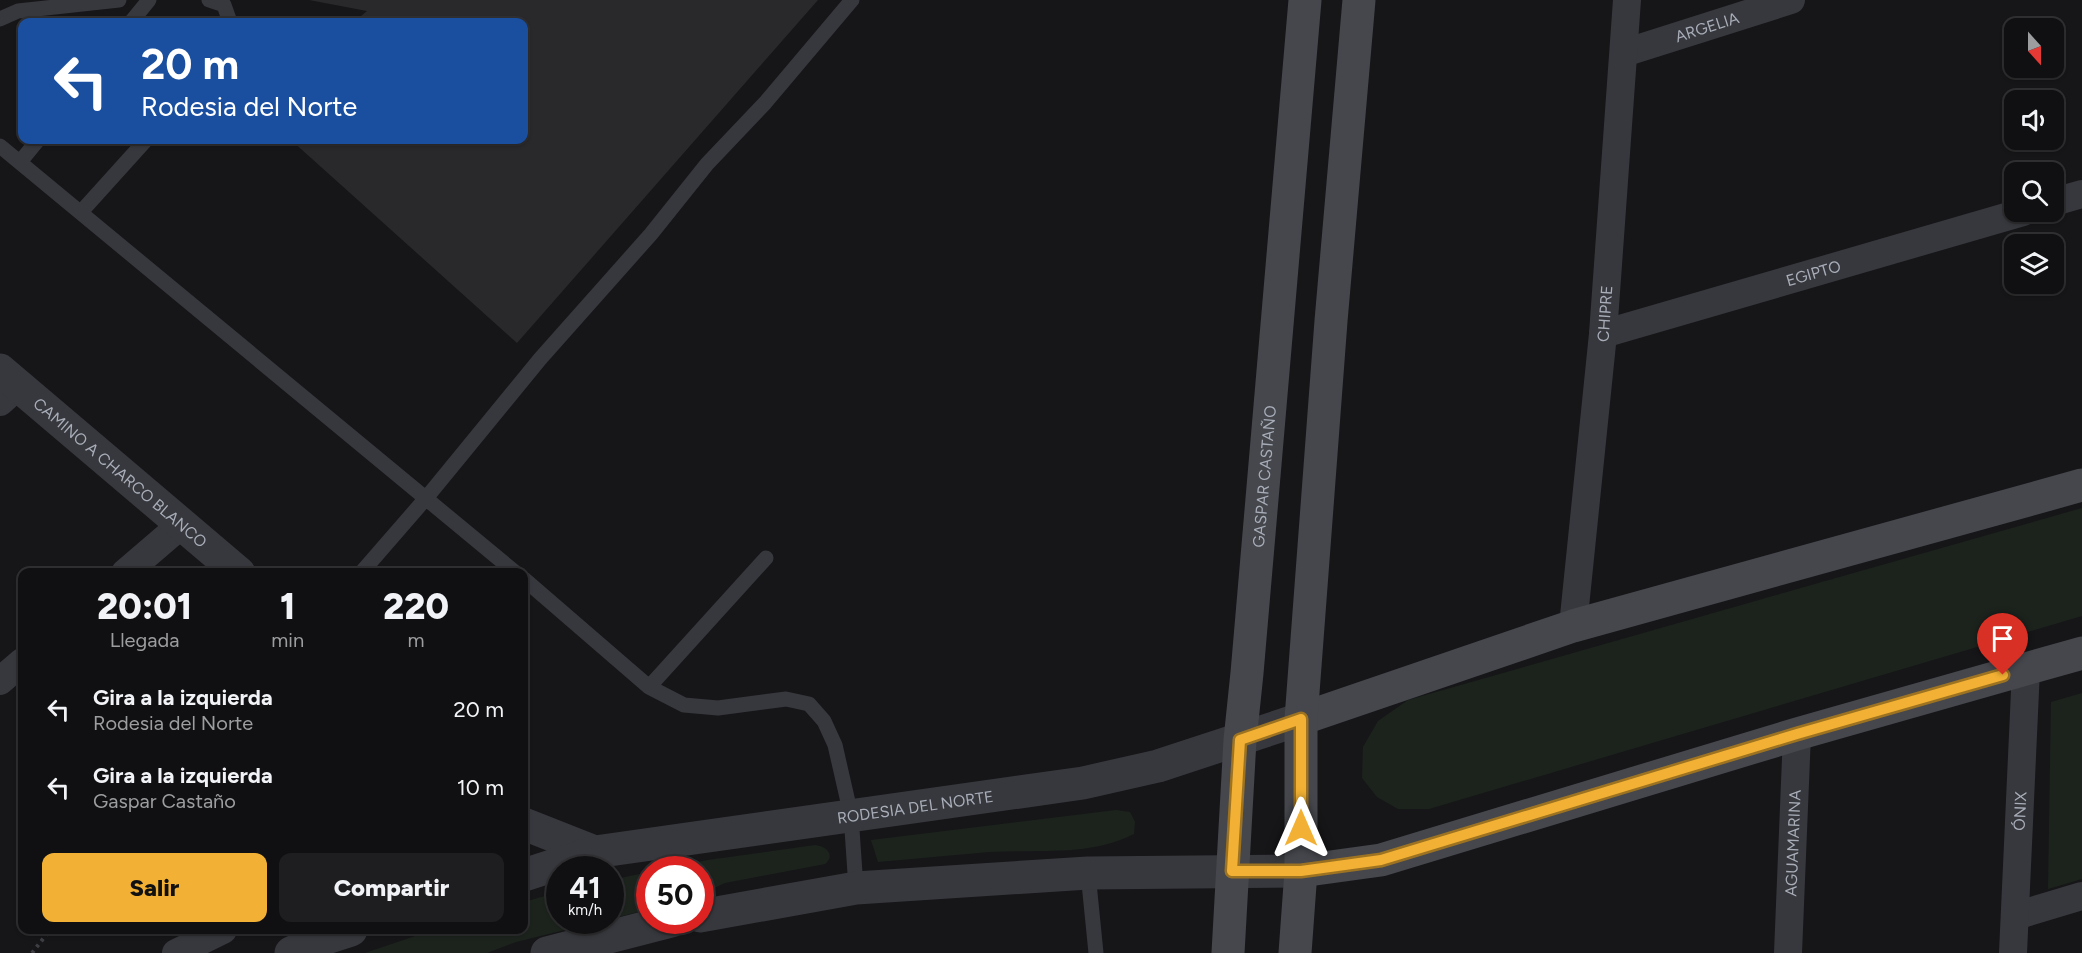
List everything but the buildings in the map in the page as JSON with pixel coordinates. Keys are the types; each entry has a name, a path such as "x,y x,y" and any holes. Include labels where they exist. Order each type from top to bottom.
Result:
{"main road":[{"name":"GASPAR CASTAÑO","path":"1228,953 1240,740 1305,0"},
{"path":"1295,953 1301,871 1301,719 1330,321 1359,0"},
{"path":"1301,719 1573,626 2082,485"},
{"path":"1301,871 1381,860 1797,734 2082,653"}],"street":[{"name":"CHIPRE","path":"1573,626 1603,334 1627,0"},
{"name":"ARGELIA","path":"1624,53 1791,0"},
{"path":"2064,199 2082,194"},
{"name":"EGIPTO","path":"1603,334 2004,218"},
{"name":"CAMINO A CHARCO BLANCO","path":"6,386 233,568"},
{"path":"131,568 181,525"},
{"path":"0,681 18,665"},
{"name":"ÓNIX","path":"2013,953 2026,669"},
{"name":"RODESIA DEL NORTE","path":"528,874 595,852 1083,783 1158,766 1301,719"},
{"name":"AGUAMARINA","path":"1788,953 1797,734"},
{"path":"528,826 595,852"},
{"path":"714,913 856,888 1088,873 1301,871"},
{"path":"2014,916 2082,896"},
{"path":"547,953 636,930"},
{"path":"177,953 215,934"},
{"path":"291,953 339,934"}],"lane":[{"path":"0,19 18,11 119,0"},
{"path":"134,18 149,0"},
{"path":"209,0 224,5 229,18"},
{"path":"365,568 540,359 651,234 707,164 765,103 852,0"},
{"path":"20,162 35,144"},
{"path":"81,212 142,144"},
{"path":"0,146 510,568"},
{"path":"649,687 766,558"},
{"path":"528,582 649,687 684,705 718,708 786,699 809,704 825,721 835,744 850,815 856,888"},
{"path":"1088,873 1096,953"}],"path":[{"path":"32,953 47,934"}],"shaded area":[{"path":"2082,508 2082,616 1429,809 1398,809 1377,797 1362,778 1363,747 1378,721 1408,700"},
{"path":"2082,693 2082,879 2048,889 2051,702"},
{"path":"1116,810 1130,812 1135,822 1134,834 1117,841 1081,849 989,852 878,862 871,840"},
{"path":"815,845 823,847 830,854 825,864 725,883 714,888 714,859"},
{"path":"636,875 636,912 624,916 624,877"},
{"path":"546,896 546,934 548,934 516,942 487,953 365,953 421,934 528,934 528,901"}],"route":[{"path":"1301,828 1301,719 1240,740 1232,871 1301,871 1381,860 1797,734 2003,675"}]}
